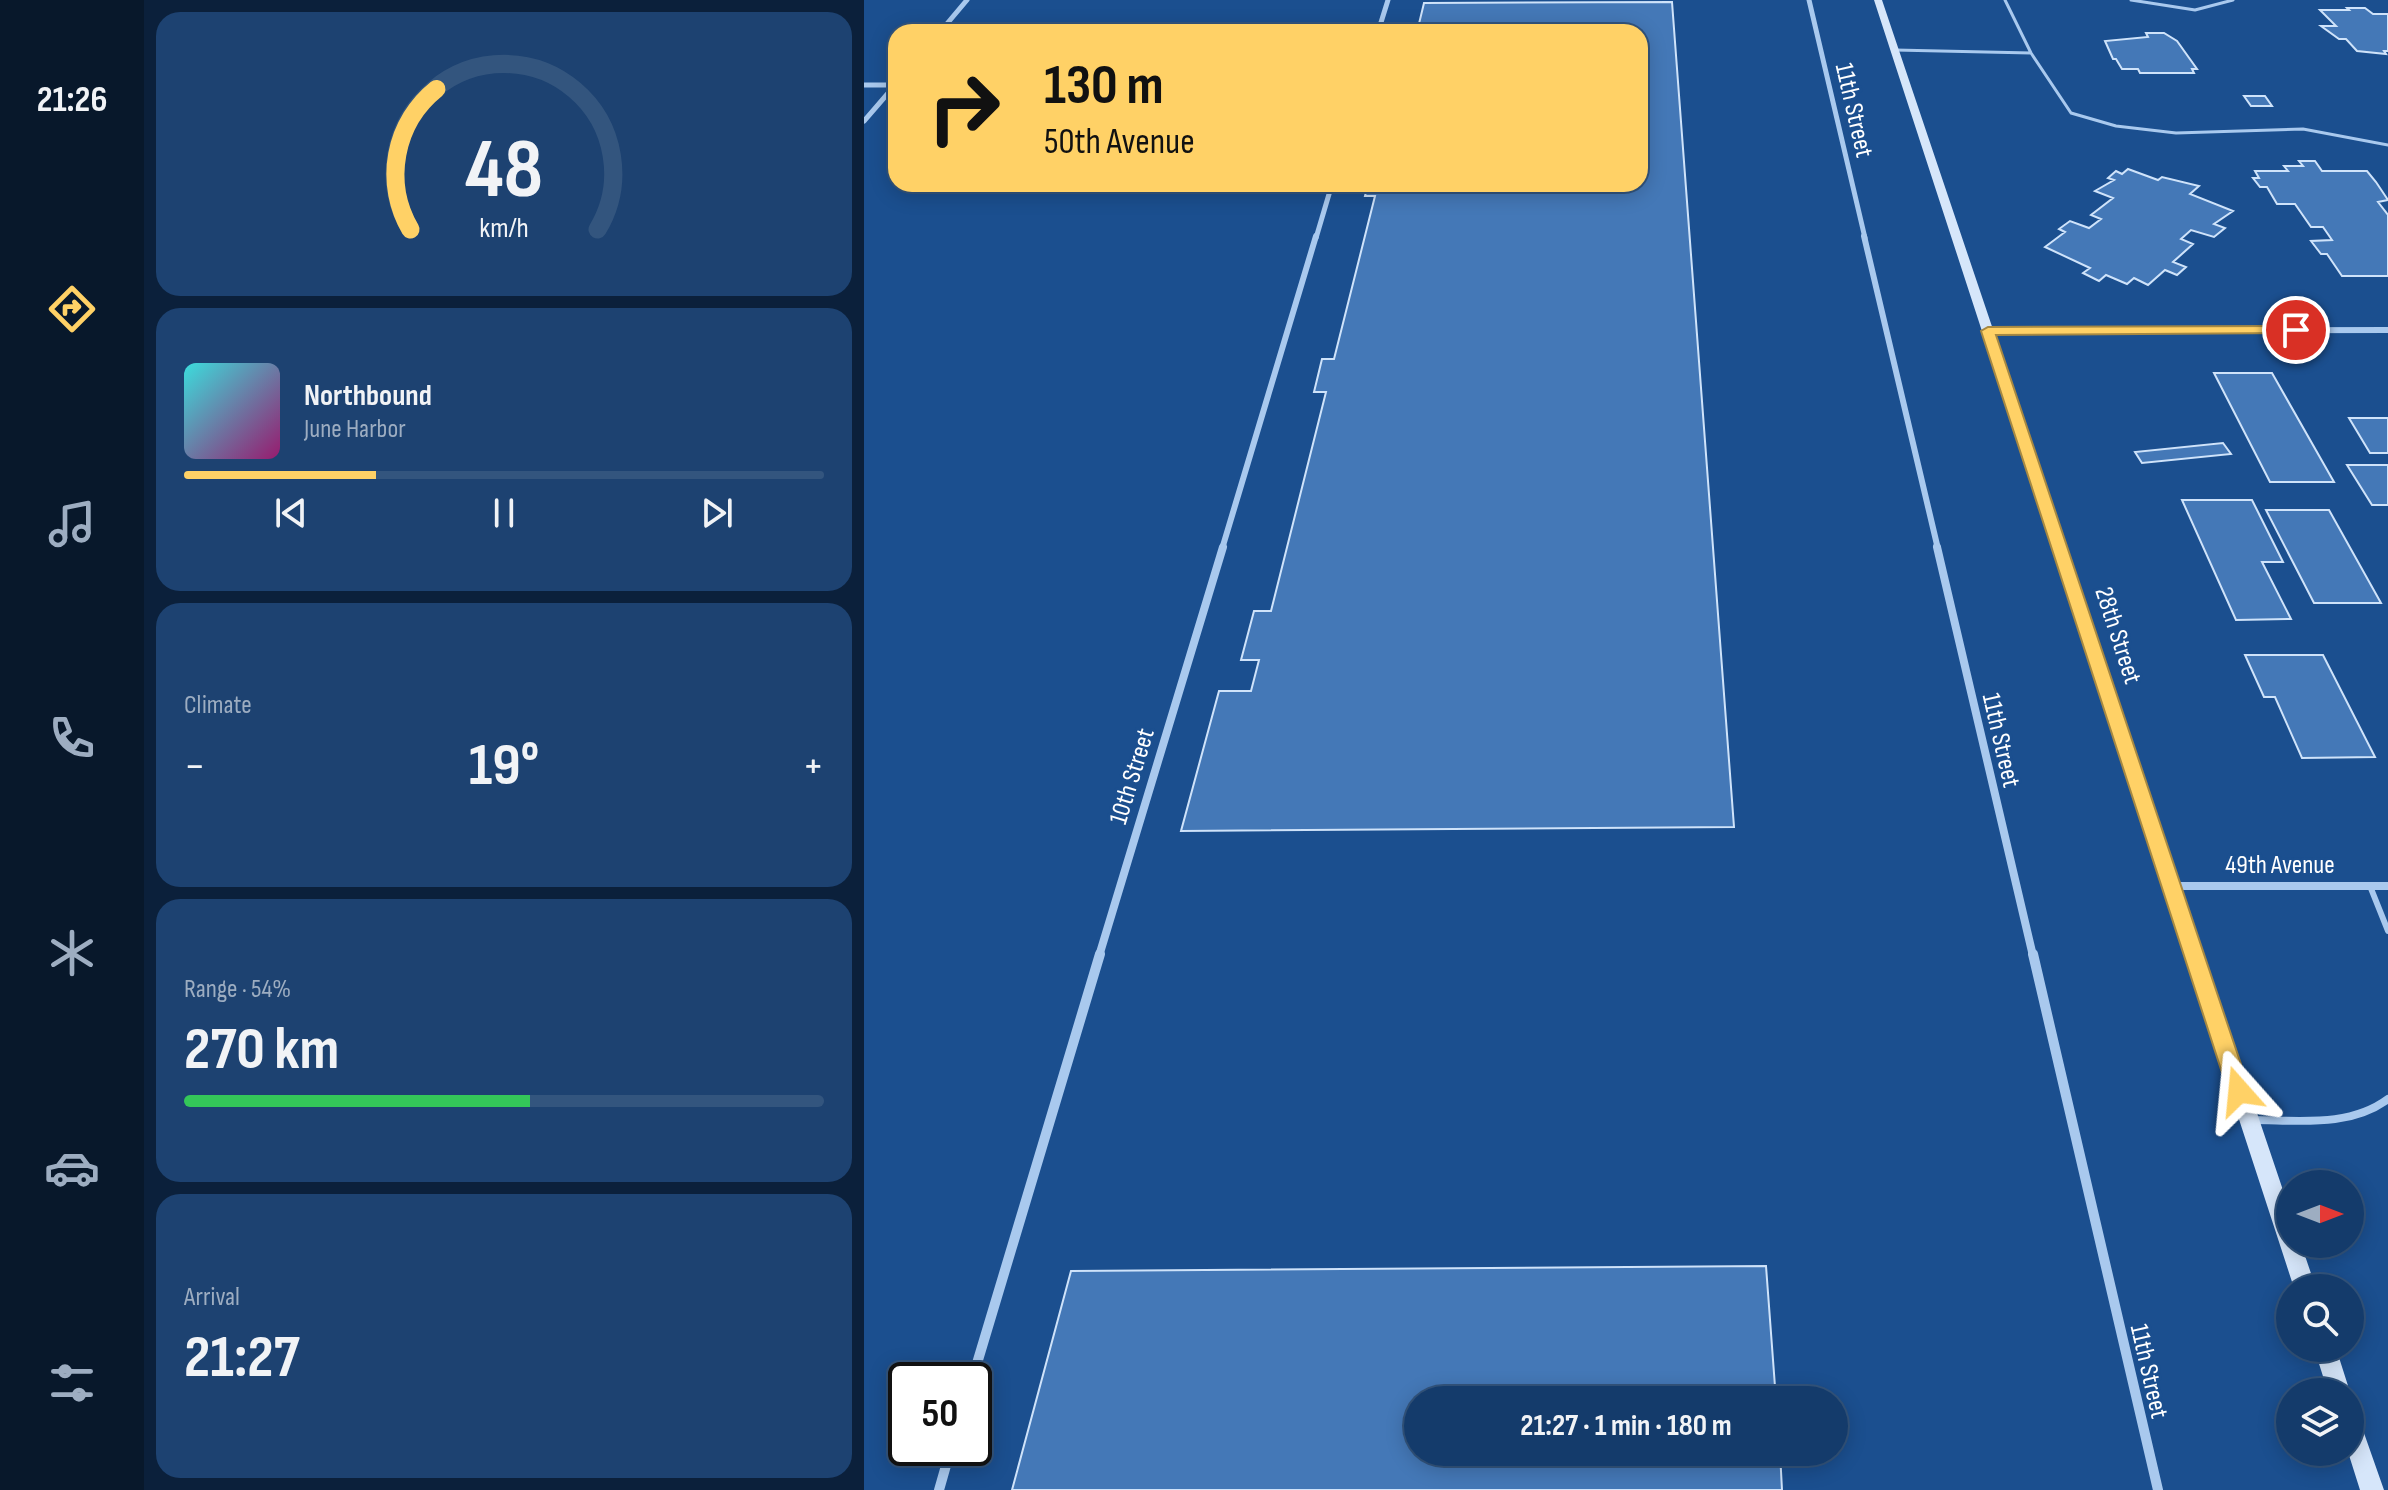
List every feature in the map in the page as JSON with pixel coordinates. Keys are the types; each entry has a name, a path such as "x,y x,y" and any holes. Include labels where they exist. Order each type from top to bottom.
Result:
{"main road":[{"name":"28th Street","path":"1878,0 2300,1274"},
{"path":"2364,1466 2372,1490"}],"street":[{"path":"947,24 967,0"},
{"path":"1380,24 1388,0"},
{"name":"11th Street","path":"1809,0 2158,1490"},
{"path":"864,85 888,84"},
{"path":"864,121 888,93"},
{"name":"10th Street","path":"977,1362 1330,192"},
{"path":"1988,331 2388,330"},
{"name":"49th Avenue","path":"2173,886 2388,886"},
{"path":"939,1490 946,1466"}],"lane":[{"path":"2005,0 2031,53 2071,113 2116,126 2176,133 2303,129 2388,145"},
{"path":"2131,0 2193,12 2215,10 2233,0"},
{"path":"1895,50 2031,53"},
{"path":"2370,886 2388,931"},
{"path":"2248,1120 2340,1118 2377,1110 2388,1099"}],"building":[{"path":"1672,2 1734,827 1181,831 1219,691 1251,691 1259,660 1241,660 1254,611 1271,611 1326,392 1314,392 1322,359 1334,359 1375,196 1365,196 1366,192 1648,192 1648,24 1419,24 1424,3"},
{"path":"2347,8 2365,8 2373,14 2388,14 2386,54 2357,51 2346,39 2339,39 2321,26 2336,26 2320,10 2349,10"},
{"path":"2146,33 2164,33 2177,41 2197,69 2192,69 2194,73 2140,73 2138,69 2122,69 2113,59 2105,41 2148,37"},
{"path":"2244,96 2265,96 2272,106 2251,106"},
{"path":"2299,161 2315,161 2322,171 2367,171 2376,182 2388,200 2378,202 2388,215 2388,276 2342,276 2327,254 2321,254 2311,241 2332,240 2323,227 2311,227 2295,204 2277,204 2267,187 2260,187 2253,178 2259,178 2255,171 2288,171 2284,166 2303,166"},
{"path":"2128,169 2158,180 2162,177 2199,186 2190,194 2233,211 2214,224 2225,228 2214,237 2191,230 2181,239 2193,244 2173,262 2186,267 2177,275 2165,270 2148,285 2134,278 2127,284 2106,275 2099,281 2083,273 2090,268 2045,247 2065,232 2059,229 2070,221 2089,228 2101,219 2091,215 2113,198 2095,191 2114,180 2108,178 2116,171 2122,174"},
{"path":"2214,373 2272,373 2334,482 2270,482"},
{"path":"2349,418 2388,418 2388,453 2370,453"},
{"path":"2223,443 2231,454 2142,463 2135,452"},
{"path":"2347,465 2388,465 2388,505 2372,505"},
{"path":"2182,500 2252,500 2283,562 2262,562 2291,619 2236,620"},
{"path":"2266,510 2329,510 2381,603 2314,603"},
{"path":"2245,655 2323,655 2375,757 2302,758 2275,697 2264,697"},
{"path":"1766,1266 1775,1386 1404,1386 1404,1466 1781,1466 1782,1490 1012,1490 1071,1271"}],"route":[{"path":"2239,1091 1988,331 2296,330"}]}
